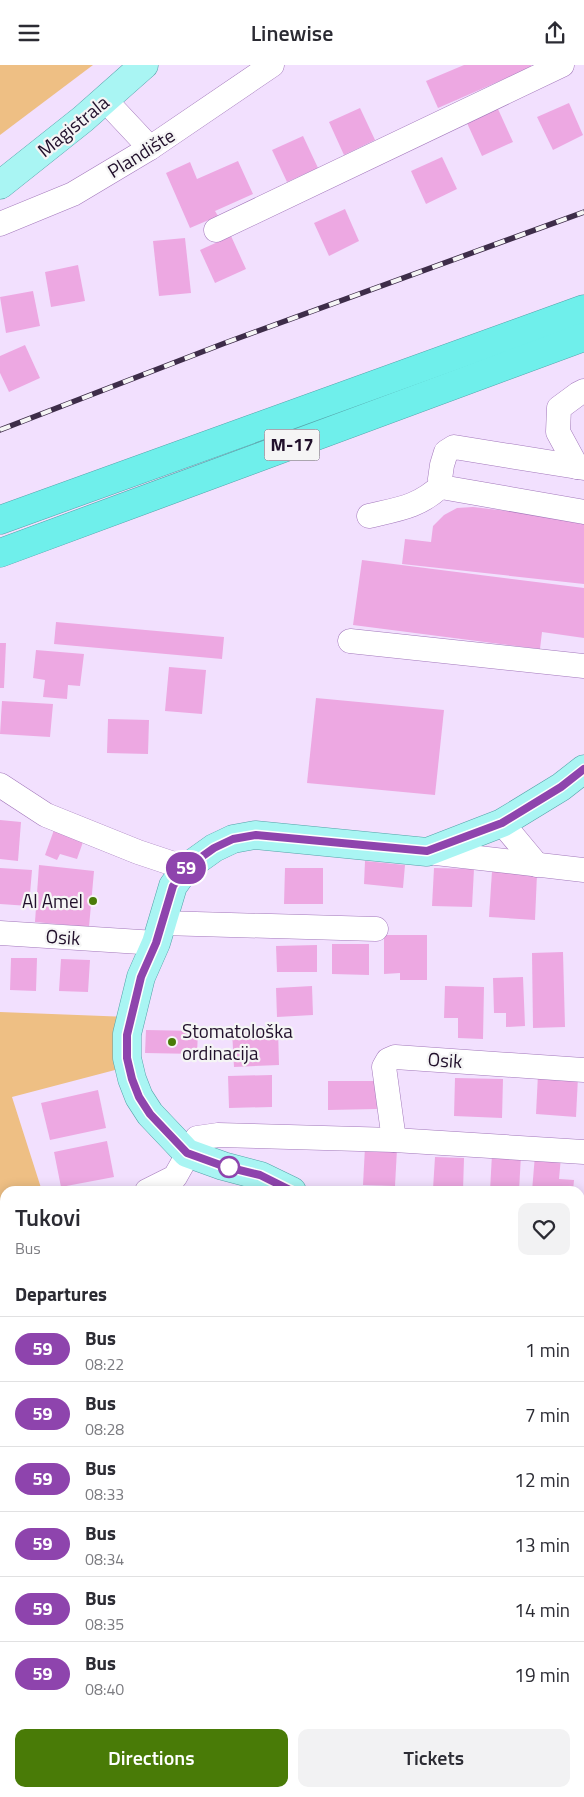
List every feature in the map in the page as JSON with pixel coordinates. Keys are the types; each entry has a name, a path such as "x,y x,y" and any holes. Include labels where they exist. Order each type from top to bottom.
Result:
{"highway":[{"name":"M-17","path":"0,520 584,309"},
{"name":"M-17","path":"0,553 584,337"}],"main road":[{"name":"Magistrala","path":"0,185 105,100 144,65"},
{"path":"282,1186 260,1175 223,1166 187,1153 150,1114 139,1097 132,1079 127,1058 127,1035 141,977 159,933 173,886 186,868 214,848 233,839 256,835 427,851 502,823 561,787 584,769"}],"street":[{"name":"Plandište","path":"0,225 73,194 150,148 272,65"},
{"path":"216,230 562,65"},
{"path":"105,100 150,148"},
{"path":"580,467 558,432 559,408 584,391"},
{"path":"580,467 454,447 446,452 440,479 442,485 447,488 584,512"},
{"path":"370,516 416,503 429,497 442,485"},
{"path":"350,641 584,666"},
{"path":"0,785 46,815 138,852 186,868"},
{"path":"502,823 537,865"},
{"path":"427,851 584,870"},
{"name":"Osik","path":"0,933 159,933 376,929"},
{"name":"Osik","path":"394,1140 384,1067 388,1060 395,1057 584,1070"},
{"path":"157,1186 175,1177 197,1138 218,1135 394,1140 584,1152"}],"shaded area":[{"path":"0,65 93,65 0,135"},
{"path":"0,1012 129,1017 115,1070 12,1097 40,1186 0,1186"}],"building":[{"path":"464,65 531,65 532,67 438,108 426,81"},
{"path":"569,103 583,135 553,150 537,117"},
{"path":"360,108 375,140 344,155 329,122"},
{"path":"498,109 513,142 482,156 467,123"},
{"path":"303,136 318,168 287,182 272,150"},
{"path":"442,157 457,189 426,204 411,171"},
{"path":"238,161 253,194 215,211 218,216 190,228 166,173 190,162 197,179"},
{"path":"345,209 359,241 329,256 314,223"},
{"path":"231,236 246,269 215,283 200,250"},
{"path":"185,238 191,293 159,296 153,241"},
{"path":"78,265 85,301 51,307 45,272"},
{"path":"33,291 40,326 6,333 0,297"},
{"path":"25,345 40,378 9,392 0,373 0,356"},
{"path":"473,507 584,520 584,584 402,564 405,539 431,542 433,526 444,515 457,508"},
{"path":"362,560 584,588 584,638 542,632 540,649 353,625"},
{"path":"56,622 224,637 222,659 54,644"},
{"path":"0,643 6,643 4,688 0,688"},
{"path":"36,650 84,654 80,686 68,685 67,699 43,697 45,680 33,678"},
{"path":"169,667 206,670 202,714 165,711"},
{"path":"316,698 444,710 435,795 307,783"},
{"path":"2,701 53,704 50,737 0,734"},
{"path":"108,719 149,720 148,754 107,753"},
{"path":"0,820 21,822 18,861 0,859"},
{"path":"54,830 83,842 77,859 60,854 57,860 45,855"},
{"path":"365,861 405,865 403,888 364,884"},
{"name":"Al Amel","path":"39,865 94,871 89,927 35,922"},
{"path":"0,868 32,870 29,906 0,904"},
{"path":"285,868 323,868 323,904 284,904"},
{"path":"434,868 474,869 472,907 432,906"},
{"path":"492,871 537,874 535,920 489,917"},
{"path":"384,935 427,935 427,980 400,980 400,973 384,974"},
{"path":"332,944 369,944 369,975 332,974"},
{"path":"317,945 317,972 277,972 276,946"},
{"path":"563,952 565,1027 533,1028 532,953"},
{"path":"11,958 37,958 36,991 10,990"},
{"path":"61,959 90,960 88,992 59,991"},
{"path":"523,977 525,1026 506,1027 506,1013 494,1013 493,978"},
{"path":"312,986 313,1015 277,1017 276,988"},
{"path":"445,986 484,987 483,1039 458,1038 458,1018 444,1018"},
{"path":"278,1029 279,1065 234,1067 232,1031"},
{"name":"Stomatološka ordinacija","path":"146,1030 198,1031 197,1054 145,1053"},
{"path":"538,1074 578,1077 576,1117 536,1114"},
{"path":"272,1075 272,1107 229,1108 228,1076"},
{"path":"455,1078 503,1079 502,1118 454,1116"},
{"path":"328,1081 376,1081 377,1109 328,1110"},
{"path":"98,1090 106,1128 50,1140 41,1103"},
{"path":"107,1141 114,1177 61,1186 54,1152"},
{"path":"365,1147 397,1149 395,1186 363,1185"},
{"path":"492,1154 521,1155 519,1186 490,1186"},
{"path":"535,1155 561,1157 559,1179 574,1180 573,1186 532,1186"},
{"path":"435,1157 464,1158 463,1186 433,1186"}],"railway":[{"path":"0,430 225,343 584,212"}],"bus line":[{"name":"59","path":"282,1186 260,1175 223,1166 187,1153 150,1114 139,1097 132,1079 127,1058 127,1035 141,977 156,943 173,886 186,868 214,848 233,839 256,835 427,851 502,823 561,787 584,769"}],"place":[{"name":"Al Amel","path":"93,901"},
{"name":"Stomatološka ordinacija","path":"172,1042"}]}
